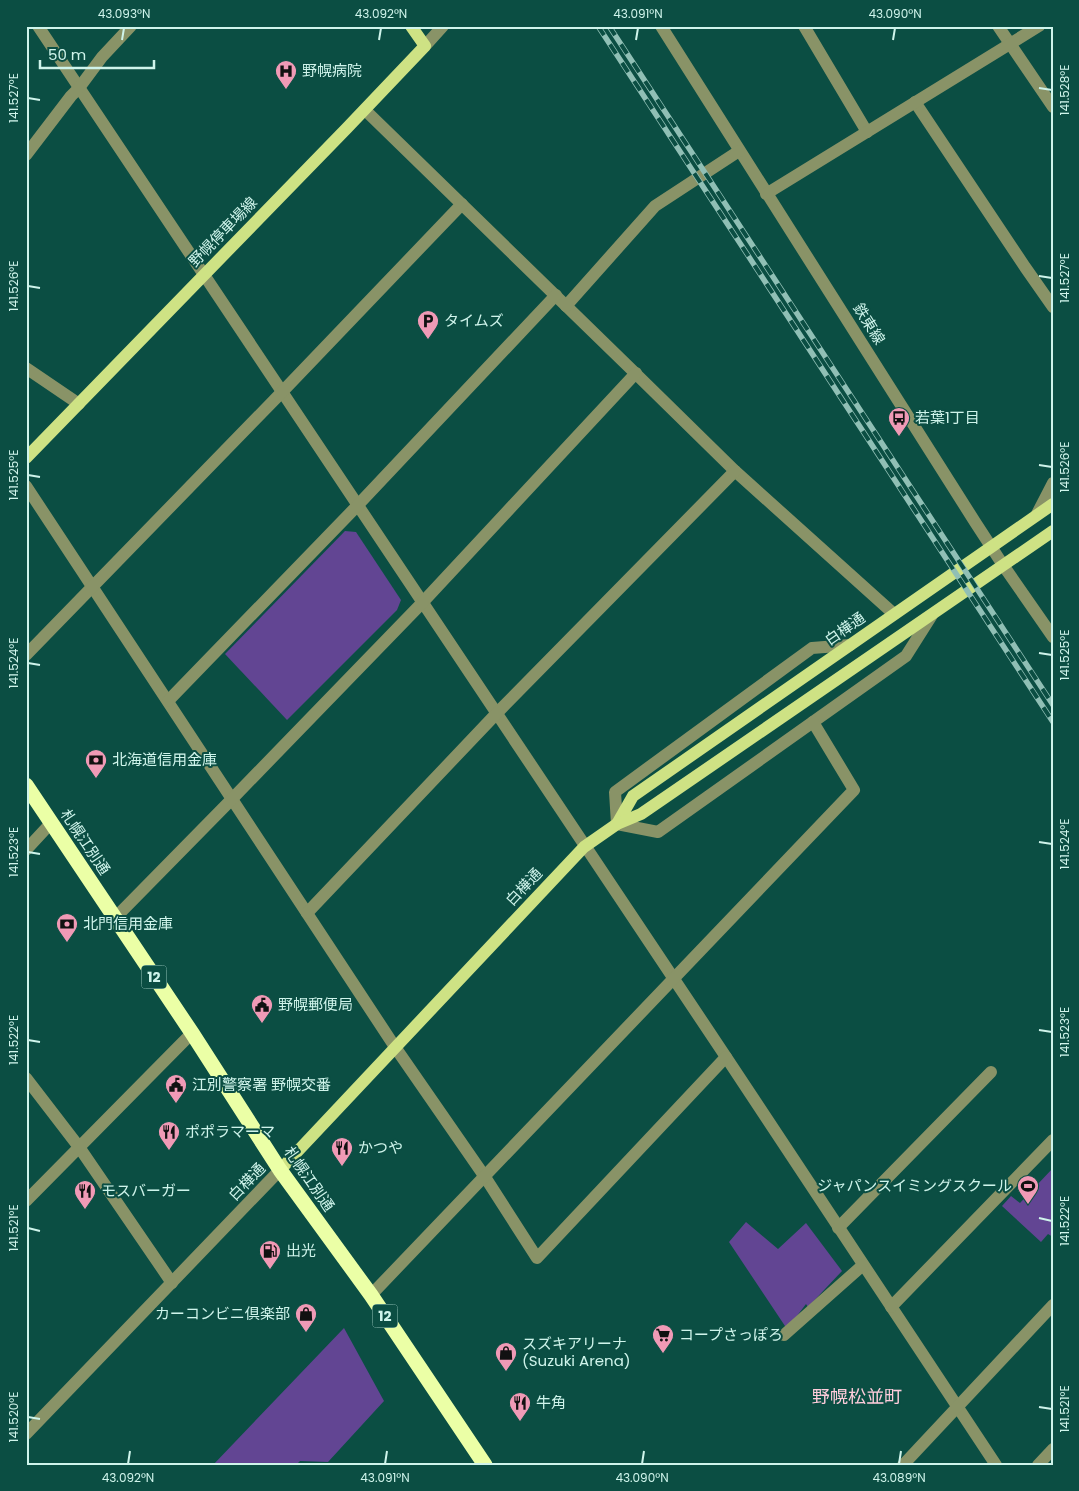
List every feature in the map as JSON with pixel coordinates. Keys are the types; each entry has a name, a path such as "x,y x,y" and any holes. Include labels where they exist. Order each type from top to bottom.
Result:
{"highway":[{"name":"札幌江別通","path":"26,785 192,1033 280,1170 371,1295 485,1465"}],"main road":[{"path":"411,26 425,46"},
{"name":"野幌停車場線","path":"26,458 425,46"},
{"name":"白樺通","path":"616,824 633,796 1053,504"},
{"name":"白樺通","path":"280,1170 584,846 616,824 641,814 1050,534"}],"street":[{"path":"38,26 996,1465"},
{"path":"26,155 102,57 131,26"},
{"path":"425,46 443,26"},
{"name":"鉄東線","path":"661,26 1003,565 1053,637"},
{"path":"804,26 867,132"},
{"path":"998,26 1053,108"},
{"path":"766,194 1039,26"},
{"path":"915,102 1053,307"},
{"path":"365,110 636,373 734,471 894,614"},
{"path":"566,306 655,206 739,150"},
{"path":"26,655 462,204"},
{"path":"168,701 357,506 556,295"},
{"path":"26,368 79,404"},
{"path":"115,918 422,603 636,373"},
{"path":"307,913 496,714 734,471"},
{"path":"1037,514 1053,483"},
{"path":"26,486 395,1047 486,1177 537,1258 726,1057"},
{"path":"850,645 812,648 615,792 616,824 658,832 906,656 932,615"},
{"path":"371,1295 486,1177 854,790 812,722"},
{"path":"26,850 51,823"},
{"path":"26,1201 192,1033"},
{"path":"838,1228 991,1072"},
{"path":"26,1078 79,1147 172,1283"},
{"path":"891,1307 1053,1140"},
{"name":"白樺通","path":"26,1434 280,1170"},
{"path":"784,1335 863,1265"},
{"path":"903,1465 1053,1305"},
{"path":"1038,1465 1053,1449"}],"shaded area":[{"path":"345,531 356,532 401,600 397,610 287,720 225,654"},
{"name":"ジャパンスイミングスクール","path":"1053,1168 1053,1237 1048,1234 1041,1242 1002,1206 1011,1196 1020,1203"},
{"path":"746,1222 778,1249 806,1223 842,1271 808,1307 806,1304 787,1329 729,1242"},
{"path":"344,1328 384,1401 328,1462 300,1461 296,1465 213,1465"}],"railway":[{"path":"598,26 1053,722"},
{"path":"609,26 1053,705"}],"place":[{"name":"野幌病院","path":"286,90"},
{"name":"タイムズ","path":"428,340"},
{"name":"若葉1丁目","path":"899,437"},
{"name":"北海道信用金庫","path":"96,779"},
{"name":"北門信用金庫","path":"67,943"},
{"name":"野幌郵便局","path":"262,1024"},
{"name":"江別警察署 野幌交番","path":"176,1104"},
{"name":"ポポラマーマ","path":"169,1151"},
{"name":"かつや","path":"342,1167"},
{"name":"ジャパンスイミングスクール","path":"1028,1205"},
{"name":"モスバーガー","path":"85,1210"},
{"name":"出光","path":"270,1270"},
{"name":"カーコンビニ倶楽部","path":"306,1333"},
{"name":"コープさっぽろ","path":"663,1354"},
{"name":"スズキアリーナ (Suzuki Arena)","path":"506,1372"},
{"name":"牛角","path":"520,1422"}],"district":[{"name":"野幌松並町","path":"857,1397"}]}
